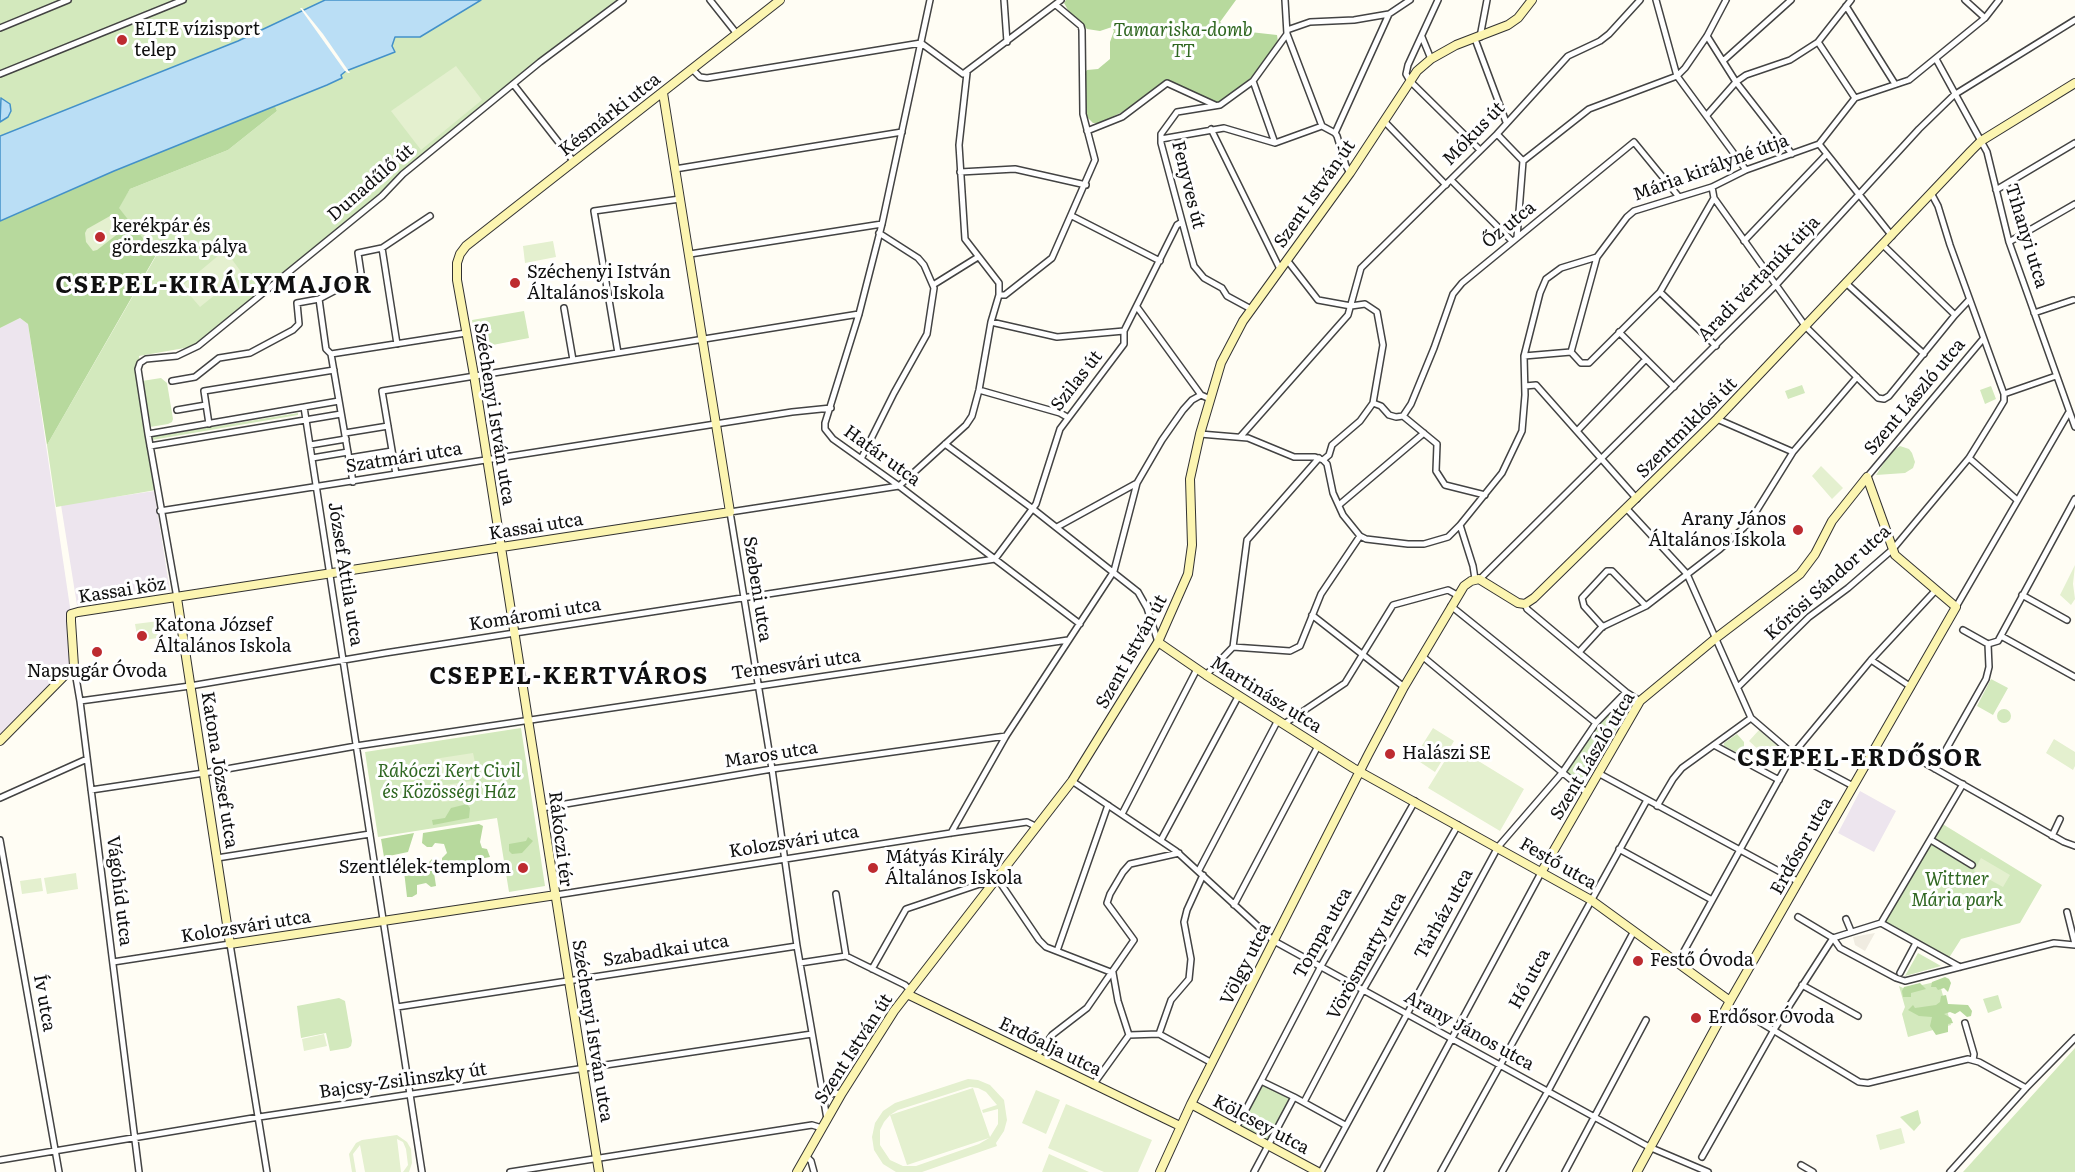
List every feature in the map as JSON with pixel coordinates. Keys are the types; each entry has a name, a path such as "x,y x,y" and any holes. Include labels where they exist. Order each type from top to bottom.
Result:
{"street":[{"path":"0,28 68,0"},
{"path":"0,74 183,0"},
{"name":"Dunadűlő út","path":"139,374 138,366 143,360 177,356 198,346 382,196 417,162 623,0"},
{"path":"710,0 737,34"},
{"name":"Késmárki utca","path":"460,254 466,246 780,0"},
{"name":"Határ utca","path":"930,0 882,224 859,314 825,423 828,435 899,486 1080,624"},
{"path":"1004,0 1007,42"},
{"path":"693,69 700,77 707,78 921,43 959,72 967,73 1061,0"},
{"path":"1285,0 1287,32 1322,126 1335,133 1350,173"},
{"path":"1287,32 1310,22 1354,20 1389,14 1410,0"},
{"path":"1438,0 1406,74 1410,81 1480,150"},
{"path":"1487,0 1478,38 1506,122"},
{"name":"Szent István út","path":"798,1170 842,1093 894,1011 1072,781 1158,642 1188,574 1192,545 1190,479 1200,434 1229,346 1251,309 1350,173 1417,71 1431,59 1456,45 1508,25 1518,18 1532,0"},
{"name":"Mókus út","path":"1241,436 1348,315 1361,268 1497,134 1568,56 1600,41 1640,0"},
{"path":"1656,0 1677,76 1746,170"},
{"path":"1515,239 1523,161 1588,109 1677,76 1707,36 1726,0"},
{"path":"1723,61 1791,0"},
{"path":"1707,115 1736,82 1746,75 1790,60 1818,42 1851,0"},
{"path":"1965,0 1985,18"},
{"path":"1892,236 1819,144 1855,98 1909,80 1985,18 1999,0"},
{"path":"999,295 1005,296 1050,261 1086,185 1095,160 1083,114 1081,26 1056,5"},
{"path":"1846,6 1895,84"},
{"path":"1335,133 1389,14"},
{"name":"Aradi vértanúk útja","path":"1478,579 1776,285 1919,129 1954,95 2075,20"},
{"name":"Fenyves út","path":"1251,309 1227,296 1222,288 1204,278 1194,266 1161,139 1164,129 1177,112 1217,106 1253,81 1287,32"},
{"path":"1707,36 1736,82 1792,154"},
{"path":"1422,37 1431,59"},
{"path":"1818,42 1855,98"},
{"name":"Tihanyi utca","path":"1936,59 1987,153 2009,242 2075,427"},
{"path":"899,486 966,425 972,416 991,322 999,295 999,283 964,239 959,145 967,73"},
{"path":"1253,81 1275,143"},
{"path":"1087,131 1122,117 1167,83 1217,106"},
{"name":"Szentmiklósi út","path":"1525,604 1627,509 1717,419 1981,141 2075,83"},
{"path":"514,85 574,162"},
{"name":"Szebeni utca","path":"663,93 772,769 797,946 827,1120"},
{"path":"1384,122 1448,182 1515,239"},
{"path":"1161,139 1224,128 1275,143 1322,126"},
{"path":"1212,129 1280,269"},
{"path":"675,169 902,132"},
{"path":"1497,134 1523,161"},
{"name":"Őz utca","path":"1403,416 1411,404 1453,294 1462,283 1634,142 1679,197"},
{"path":"1996,190 2075,143"},
{"name":"Mária királyné útja","path":"1597,256 1631,213 1712,187 1746,170 1819,144"},
{"path":"1744,241 1826,155"},
{"path":"960,172 1022,170 1086,185"},
{"path":"1712,187 1714,198 1806,327 1875,396 1881,399 1889,396 1970,300"},
{"path":"1931,193 1938,206 2004,394 2056,376"},
{"path":"618,353 594,211 680,198"},
{"path":"1571,352 1581,363 1589,363 1660,292 1714,198"},
{"path":"2009,242 2075,204"},
{"path":"172,381 195,377 219,358 250,353 293,330 299,324 297,303 319,298 357,279 361,273 358,253 382,248 429,216"},
{"path":"1072,216 1160,261"},
{"name":"Szilas út","path":"995,559 1033,509 1056,439 1067,417 1124,344 1124,331 1177,225 1182,222"},
{"path":"690,254 882,224"},
{"path":"861,459 927,334 933,285 918,258 879,233"},
{"path":"1883,245 1955,315"},
{"path":"382,248 397,344"},
{"name":"Széchenyi István utca","path":"460,254 456,269 528,721"},
{"path":"1571,352 1597,256"},
{"path":"1200,434 1241,436 1294,457 1321,459 1328,464 1330,480 1339,505 1350,525 1366,539 1424,544 1448,537 1502,472 1522,431 1524,356 1540,292 1546,279 1561,268 1597,256"},
{"path":"933,285 978,257"},
{"path":"1206,675 1233,647 1247,540 1321,459 1329,455 1332,445 1360,421 1373,403 1383,345 1377,312 1365,304 1351,306 1318,300 1287,260"},
{"path":"1847,284 1924,354"},
{"path":"1660,292 1716,346"},
{"path":"319,298 326,349 331,354 353,482"},
{"path":"2034,313 2073,300"},
{"path":"1137,306 1201,395 1210,399"},
{"path":"564,308 573,360"},
{"path":"396,474 382,391 859,314"},
{"path":"991,322 1057,337 1124,331"},
{"path":"1619,332 1674,387"},
{"path":"331,354 466,333"},
{"name":"Szent László utca","path":"1380,1172 1542,871 1640,701 1716,638 1800,574 1815,554 1832,521 1859,486 1983,339"},
{"path":"1524,356 1571,352"},
{"path":"1577,431 1646,359"},
{"path":"209,424 204,391 334,370"},
{"name":"Katona József utca","path":"139,374 160,511 177,598 267,1172"},
{"path":"1580,651 1603,627 1646,606 1749,523 1793,452 1857,377"},
{"path":"1525,386 1536,385 1600,460 1637,499"},
{"path":"979,390 1067,417"},
{"name":"Kőrösi Sándor utca","path":"1738,687 1809,617 1848,588 1893,549 1969,458 2004,401 2004,394"},
{"path":"951,833 1006,736 1114,571 1137,483 1183,410 1192,400 1201,395"},
{"path":"148,434 339,401"},
{"path":"1373,403 1381,406 1389,415 1403,416 1437,444 1436,471 1445,485 1485,495"},
{"path":"177,410 206,405"},
{"name":"József Attila utca","path":"304,407 356,746"},
{"name":"Szatmári utca","path":"160,511 831,408"},
{"name":"Erdősor utca","path":"1637,1172 1730,1001 2069,412"},
{"path":"150,446 341,414"},
{"path":"1717,419 1793,452"},
{"path":"310,445 388,426"},
{"path":"1339,505 1424,434"},
{"path":"945,444 1057,527 1138,592 1147,608 1158,642"},
{"path":"312,458 392,451"},
{"path":"1969,458 2017,500"},
{"path":"1867,477 1893,549 1899,559 1956,607"},
{"path":"1057,527 1137,483"},
{"name":"Kassai utca","path":"177,598 899,486"},
{"path":"1859,486 1876,502"},
{"path":"1963,630 1988,644 1998,641 2075,499"},
{"path":"1627,509 1687,574 1751,718 1793,754 1853,786"},
{"path":"1460,525 1478,579 1518,603 1525,604 1527,609 1580,651 1626,692 1640,701"},
{"path":"1233,647 1290,651 1300,646 1325,587 1360,536"},
{"name":"Komáromi utca","path":"81,701 190,686 514,633 995,559"},
{"path":"1603,627 1584,606 1582,598 1607,571 1612,571 1646,606"},
{"path":"1360,771 1404,687 1457,595 1467,583 1478,579"},
{"path":"1159,1034 1171,1000 1189,979 1191,968 1185,916 1201,873 1281,722 1345,682 1393,605 1448,590 1457,595"},
{"path":"1677,962 1793,754 1871,660 1935,591"},
{"path":"2022,596 2067,620"},
{"name":"Kassai köz","path":"71,614 177,598"},
{"path":"1451,606 1596,723"},
{"name":"Vágóhíd utca","path":"71,614 75,666 139,1172"},
{"path":"1312,615 1404,687"},
{"path":"2001,636 2075,678"},
{"name":"Temesvári utca","path":"528,721 1068,640"},
{"name":"Martinász utca","path":"1158,642 1206,675 1360,771"},
{"path":"1935,769 1986,679 1989,667 1988,644"},
{"path":"1422,656 1586,792"},
{"path":"1871,660 1911,687"},
{"path":"0,741 75,666"},
{"path":"1122,814 1197,669"},
{"name":"Tárház utca","path":"1317,1172 1498,847 1562,772 1596,723 1626,692"},
{"path":"1161,840 1239,695"},
{"path":"1657,806 1672,779 1682,768 1751,718"},
{"path":"91,790 356,746 528,721"},
{"name":"Rákóczi tér","path":"384,921 556,895 528,721"},
{"name":"Maros utca","path":"542,808 772,769 1006,736"},
{"path":"1714,745 1779,780"},
{"path":"356,746 423,1172"},
{"path":"1234,905 1318,746"},
{"path":"1909,754 2052,836 2075,846"},
{"path":"0,798 87,759"},
{"name":"Festő utca","path":"1360,771 1591,900 1730,1001"},
{"name":"Völgy utca","path":"1160,1172 1180,1126 1360,771"},
{"path":"1598,773 1799,882"},
{"name":"Arany János utca","path":"1072,781 1179,853 1274,941 1649,1147 1708,1172"},
{"path":"1702,1157 1773,1032 1833,938 1881,923 1963,784"},
{"name":"Hő utca","path":"1441,1172 1647,800"},
{"name":"Tompa utca","path":"1236,1128 1321,966 1415,801"},
{"path":"1057,951 1108,805"},
{"path":"2052,836 2060,819"},
{"name":"Kolozsvári utca","path":"556,895 1027,822 1037,827"},
{"name":"Vörösmarty utca","path":"1304,1102 1363,990 1458,825"},
{"path":"217,858 370,834"},
{"name":"Ív utca","path":"0,840 58,1172"},
{"path":"1931,840 1972,865"},
{"path":"1619,849 1712,900"},
{"path":"1037,1056 1052,1035 1087,1008 1134,940 1107,903 1110,894 1130,864 1179,853"},
{"path":"872,969 906,909 994,881 1038,940 1046,947 1113,973"},
{"path":"836,894 846,956"},
{"name":"Széchenyi István utca","path":"556,895 599,1172"},
{"path":"1798,916 1833,938 1840,948 1900,980 1910,980 2054,943 2075,945 2067,912"},
{"path":"1846,919 1851,931"},
{"name":"Kolozsvári utca","path":"113,962 384,921"},
{"path":"1881,923 1960,967"},
{"path":"1502,1172 1548,1092 1634,931"},
{"path":"1900,973 1916,943"},
{"name":"Szabadkai utca","path":"397,1006 570,982 797,946"},
{"path":"800,963 846,956 905,985 909,992"},
{"path":"1113,973 1118,1001 1130,1035"},
{"path":"1802,985 1858,1016"},
{"name":"Erdőalja utca","path":"909,992 1093,1085 1180,1126"},
{"path":"1745,1013 1773,1032 1863,1083 1962,1059 1973,1060 2026,1088"},
{"path":"1565,1172 1646,1020"},
{"path":"1965,1023 1974,1054 1973,1060"},
{"name":"Bajcsy-Zsilinszky út","path":"0,1160 259,1117 812,1034"},
{"path":"1130,1035 1159,1034 1212,1063"},
{"path":"1093,1085 1130,1035"},
{"path":"1950,1172 2075,1038"},
{"path":"1261,1081 1345,1125"},
{"path":"821,1090 829,1094 842,1093"},
{"path":"1254,1172 1294,1097"},
{"name":"Kölcsey utca","path":"1191,1104 1317,1172"},
{"path":"510,1172 812,1125 822,1128"},
{"path":"1661,1126 1658,1142 1667,1154"},
{"path":"806,1156 811,1161 814,1172"},
{"path":"1801,1165 1813,1172"},
{"path":"798,1170 803,1166 814,1172"}],"shaded area":[{"path":"20,318 28,324 76,659 0,736 0,328"},
{"path":"154,491 170,591 77,605 61,505"},
{"path":"1860,791 1896,811 1874,852 1838,833"},
{"path":"1875,933 1865,951 1855,945 1853,937"}],"green space":[{"path":"0,0 325,0 238,41 0,136"},
{"path":"481,0 617,0 202,345 139,356 142,381 161,378 167,383 173,419 168,424 150,427 145,399 156,490 56,507 47,445 156,256 118,208 130,189 228,150 277,111 275,106 327,85 341,78 346,71 395,51 392,46 395,37 420,37"},
{"name":"Tamariska-domb TT","path":"1066,0 1236,0 1220,22 1235,33 1240,26 1250,32 1277,35 1278,42 1254,75 1222,102 1216,102 1168,82 1131,108 1099,123 1093,123 1085,115 1085,73 1087,70 1098,69 1110,59 1110,42 1114,31 1112,27 1100,31 1087,29 1068,10 1064,3"},
{"path":"456,66 482,100 421,150 391,111"},
{"path":"275,106 277,111 228,150 130,189 119,208 156,255 47,445 28,324 20,318 0,328 0,221 114,171"},
{"name":"kerékpár és gördeszka pálya","path":"110,216 115,217 123,226 127,224 128,226 93,251 86,242 85,233 87,229"},
{"path":"553,241 556,257 525,263 523,246"},
{"path":"225,250 242,273 200,307 182,286"},
{"path":"524,311 529,338 477,348 472,320"},
{"path":"1802,385 1805,393 1788,399 1785,391"},
{"path":"1991,386 1996,399 1985,404 1980,390"},
{"path":"298,413 298,415 152,440 151,437"},
{"path":"1900,446 1909,449 1912,453 1915,462 1913,468 1905,473 1876,475 1891,452"},
{"path":"1821,466 1843,488 1832,499 1812,476"},
{"path":"2075,565 2073,584 2075,599 2071,605 2060,595"},
{"path":"167,620 170,636 138,641 135,624"},
{"path":"1991,679 2008,688 1993,715 1977,706"},
{"path":"1624,697 1631,704 1584,786 1566,771 1596,725"},
{"path":"2001,709 2007,709 2011,716 2007,723 2001,723 1997,719 1997,713"},
{"name":"Rákóczi Kert Civil és Közösségi Ház","path":"521,728 545,886 509,892 497,818 378,837 365,752"},
{"path":"1433,728 1454,741 1435,772 1414,758"},
{"path":"1759,730 1781,749 1771,761 1749,741"},
{"path":"1737,734 1744,742 1744,749 1740,754 1724,746 1724,743"},
{"path":"2054,739 2075,752 2073,770 2046,753"},
{"path":"1454,746 1524,789 1500,831 1428,788"},
{"path":"473,753 477,772 437,778 434,759"},
{"path":"471,781 473,798 442,802 439,786"},
{"path":"467,804 470,808 469,818 433,825 432,820 445,818 451,808"},
{"name":"Wittner Mária park","path":"1941,823 2042,885 2020,923 1961,939 1947,961 1881,923"},
{"path":"479,824 483,826 480,842 482,848 487,849 490,857 442,866 442,858 447,853 444,844 435,843 432,847 427,847 422,843 423,833"},
{"path":"414,833 408,852 384,857 381,839"},
{"path":"528,837 533,841 522,853 512,854 509,851 509,844 526,841"},
{"path":"1981,858 2010,875 2003,887 1974,871"},
{"path":"432,859 436,886 431,887 426,883 417,885 417,894 407,897 404,871 424,867"},
{"path":"76,873 78,889 47,894 44,878"},
{"path":"41,878 43,891 22,894 20,881"},
{"path":"1918,953 1941,966 1905,976"},
{"path":"1945,977 1951,983 1948,992 1944,988 1938,990 1936,987 1931,987 1932,982"},
{"path":"1939,981 1951,1025 1908,1037 1902,1014 1905,1007 1899,986 1905,989"},
{"path":"1920,983 1926,989 1911,993 1911,997 1903,997 1904,987"},
{"path":"1946,995 1948,1004 1968,1005 1972,1011 1971,1016 1967,1017 1960,1011 1955,1014 1950,1012 1944,1014 1951,1018 1953,1023 1948,1024 1948,1032 1936,1035 1930,1026 1932,1017 1919,1016 1908,1010 1913,1005 1915,1008 1936,1005 1940,1002 1941,996"},
{"path":"1998,995 2002,1008 1988,1013 1983,999"},
{"path":"339,998 345,1001 351,1046 330,1051 326,1033 301,1038 297,1006"},
{"path":"324,1034 327,1046 304,1051 302,1039"},
{"path":"2075,1048 2075,1172 1963,1172"},
{"path":"968,1079 978,1080 990,1085 1004,1100 1007,1120 1004,1131 996,1143 997,1146 922,1172 896,1172 883,1164 874,1150 872,1137 875,1123 883,1111 895,1103","holes":["970,1087 978,1088 986,1092 997,1105 982,1110 983,1113 998,1109 998,1124 990,1137 973,1088 890,1115 898,1110","890,1115 907,1165 989,1138 979,1144 916,1166 903,1166 890,1160 880,1145 880,1130"]},
{"path":"1261,1081 1294,1097 1268,1145 1236,1128"},
{"path":"1036,1090 1060,1100 1046,1134 1022,1123"},
{"path":"1066,1104 1152,1140 1138,1172 1104,1172 1048,1148"},
{"path":"1918,1110 1921,1123 1914,1131 1900,1117"},
{"path":"1901,1128 1905,1143 1880,1150 1876,1135"},
{"path":"397,1135 407,1142 411,1149 412,1163 409,1172 403,1172 408,1165 406,1149 403,1142 397,1139 401,1172 365,1172 360,1145 353,1154 356,1172 352,1172 349,1154 356,1143"},
{"path":"1049,1154 1089,1172 1042,1172"}],"water":[{"path":"325,0 481,0 420,37 395,37 392,46 395,52 346,71 341,75 342,78 327,85 114,171 0,221 0,136 238,41"},
{"path":"1,98 10,104 11,111 8,117 0,122"}],"pier":[{"path":"300,8 323,34 350,73 345,71"}],"place":[{"name":"ELTE vízisport telep","path":"122,40"},
{"name":"kerékpár és gördeszka pálya","path":"100,237"},
{"name":"Széchenyi István Általános Iskola","path":"515,283"},
{"name":"Arany János Általános Iskola","path":"1798,530"},
{"name":"Katona József Általános Iskola","path":"142,636"},
{"name":"Napsugár Óvoda","path":"97,652"},
{"name":"Halászi SE","path":"1390,754"},
{"name":"Szentlélek-templom","path":"523,868"},
{"name":"Mátyás Király Általános Iskola","path":"873,868"},
{"name":"Festő Óvoda","path":"1638,961"},
{"name":"Erdősor Óvoda","path":"1696,1018"}],"district":[{"name":"CSEPEL-KIRÁLYMAJOR","path":"214,286"},
{"name":"CSEPEL-KERTVÁROS","path":"569,677"},
{"name":"CSEPEL-ERDŐSOR","path":"1860,759"}]}
